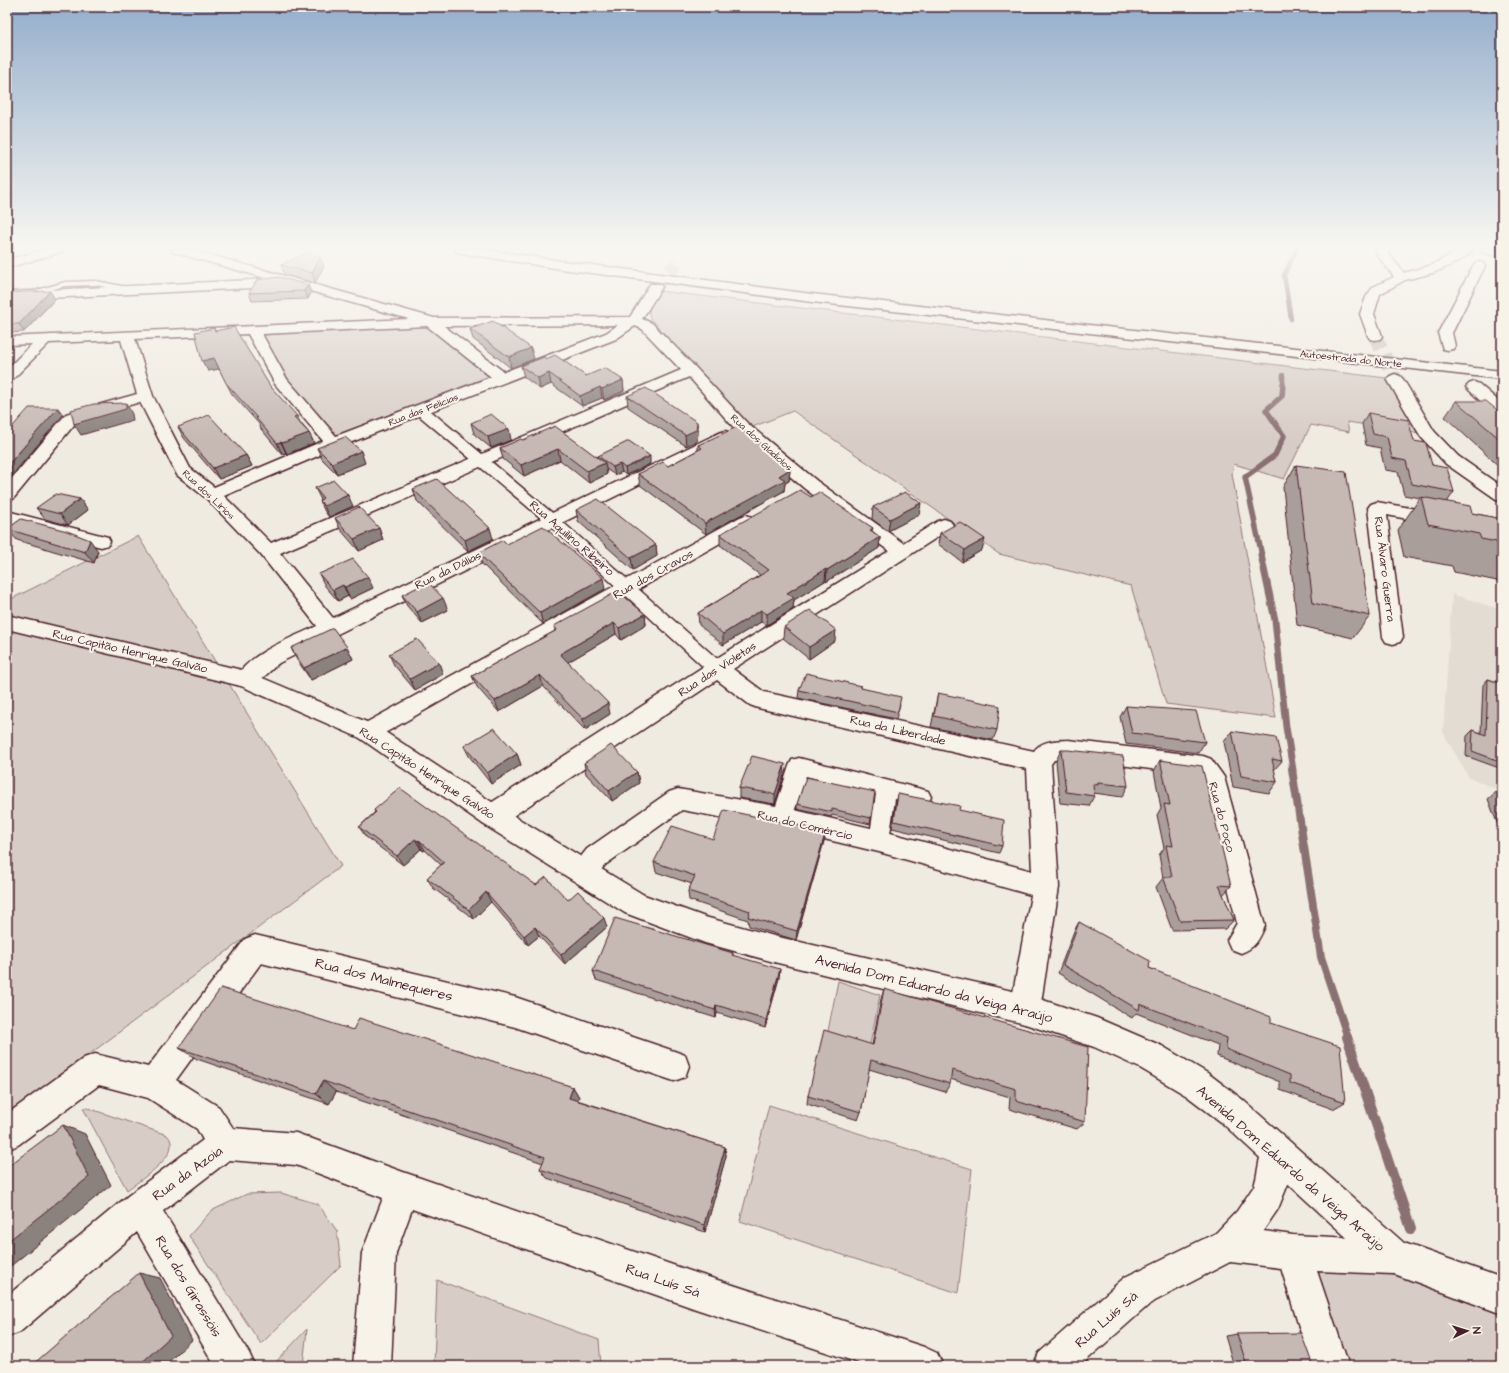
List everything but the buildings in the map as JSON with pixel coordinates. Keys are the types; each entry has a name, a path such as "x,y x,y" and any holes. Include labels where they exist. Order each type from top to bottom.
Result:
{"main road":[{"path":"401,313 432,322 502,378"},
{"path":"7,341 432,322 634,321 639,313"},
{"name":"Autoestrada do Norte","path":"949,313 1502,375"},
{"name":"Autoestrada do Norte","path":"1048,313 1502,363"},
{"path":"1367,313 1375,336"},
{"path":"1448,346 1445,333 1455,313"},
{"name":"Rua dos Gladíolos","path":"634,321 647,326 691,371 742,427 812,485 902,551"},
{"name":"Rua das Felícias","path":"212,494 333,444 611,336 634,321"},
{"path":"252,329 280,380 333,444"},
{"name":"Rua dos Lírios","path":"127,335 145,396 183,471 212,494 268,551 330,628"},
{"path":"7,377 45,339"},
{"path":"268,551 691,371"},
{"path":"1395,379 1427,434 1452,460 1502,495"},
{"path":"1474,387 1502,412"},
{"path":"7,495 72,417 145,396"},
{"name":"Rua da Dálias","path":"246,679 271,657 742,427"},
{"path":"791,496 812,485"},
{"name":"Rua Álvaro Guerra","path":"1393,637 1377,508 1455,523"},
{"name":"Rua dos Cravos","path":"368,732 764,512"},
{"path":"7,517 102,541"},
{"name":"Rua das Violetas","path":"492,816 944,524"},
{"name":"Rua Capitão Henrique Galvão","path":"7,622 246,679 368,732 492,816 584,872"},
{"name":"Rua Aquilino Ribeiro","path":"718,669 758,699"},
{"name":"Rua da Liberdade","path":"758,699 1039,762"},
{"name":"Rua do Poço","path":"1039,762 1047,751 1068,749 1203,766 1212,777 1251,926 1241,940"},
{"path":"1025,1009 1046,887 1039,762"},
{"name":"Rua do Comércio","path":"584,872 596,856 678,798 782,818 853,836 880,841 1046,887"},
{"name":"Avenida Dom Eduardo da Veiga Araújo","path":"584,872 635,904 705,930 774,949 1025,1009 1097,1033 1151,1057 1198,1085 1232,1112 1393,1258 1502,1296"},
{"name":"Rua dos Malmequeres","path":"154,1084 255,948 515,1012 674,1066"},
{"path":"7,1134 95,1069 154,1084 208,1118 224,1144"},
{"name":"Rua da Azoia","path":"7,1319 141,1207 224,1144 296,1149 403,1189"},
{"path":"1228,1245 1249,1223 1266,1197 1273,1179 1277,1152"},
{"path":"372,1366 379,1253 403,1189"},
{"name":"Rua Luís Sá","path":"403,1189 696,1291 924,1366"},
{"name":"Rua dos Girassóis","path":"141,1207 236,1366"},
{"path":"1228,1245 1293,1252 1393,1258"},
{"name":"Rua Luís Sá","path":"1052,1366 1138,1290 1228,1245"},
{"path":"1293,1252 1330,1366"}],"street":[{"name":"Rua Aquilino Ribeiro","path":"421,410 552,520 718,669"},
{"path":"782,818 799,766 921,797"},
{"path":"880,841 887,788"}],"shaded area":[{"path":"844,313 1395,379 1427,434 1347,422 1349,432 1311,425 1284,479 1234,464 1232,474 1276,718 1166,704 1131,586 999,554 793,411 750,428 650,318 649,314"},
{"path":"428,320 493,380 333,443 255,336"},
{"path":"138,536 341,866 7,1116 7,601"},
{"path":"1452,594 1502,610 1502,791 1469,778 1443,732"},
{"path":"838,981 880,995 868,1054 826,1041"},
{"path":"769,1105 972,1169 958,1293 740,1221"},
{"path":"83,1108 88,1108 167,1135 171,1142 170,1150 166,1158 159,1166 127,1190"},
{"path":"281,1193 318,1204 337,1231 341,1265 261,1344 189,1236 211,1211 247,1194"},
{"path":"1293,1252 1502,1296 1502,1366 1342,1366"},
{"path":"437,1280 599,1340 601,1366 434,1366"},
{"path":"307,1329 303,1366 272,1366"}],"waterway":[{"path":"1290,313 1291,319"},
{"path":"1283,375 1283,384"},
{"path":"1262,556 1245,477 1275,455 1284,436 1266,410 1282,396 1283,384"},
{"path":"1261,555 1275,620 1286,727 1293,770"},
{"path":"1292,769 1321,957 1348,1038"},
{"path":"1347,1037 1411,1229"}],"tunnel":[{"path":"1375,336 1395,379"}]}
